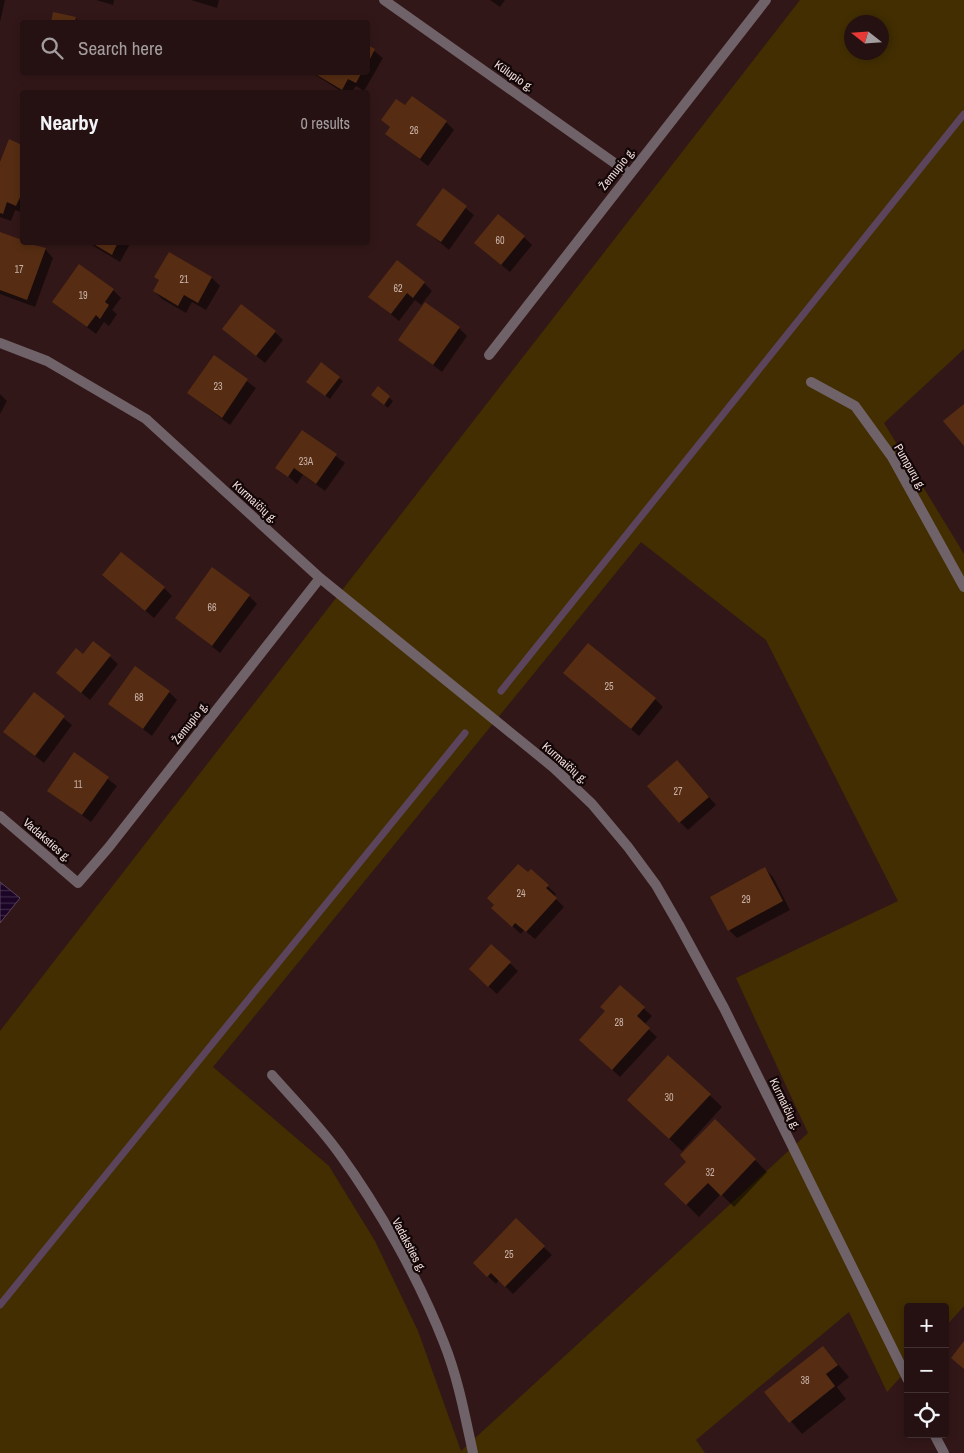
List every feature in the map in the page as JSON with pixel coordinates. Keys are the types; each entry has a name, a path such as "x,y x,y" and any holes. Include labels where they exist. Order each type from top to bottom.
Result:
{"street":[{"name":"Kūlupio g.","path":"384,0 630,174"},
{"name":"Žemupio g.","path":"489,355 766,0"},
{"name":"Kurmaičių g.","path":"0,343 47,361 146,419 320,578 554,768 592,804 628,847 656,885 724,1008 904,1372"},
{"name":"Pumpurų g.","path":"811,382 855,406 892,457 964,587"},
{"name":"Žemupio g.","path":"78,882 109,847 320,578"},
{"name":"Vadaksties g.","path":"0,816 78,882"},
{"name":"Vadaksties g.","path":"272,1075 338,1151 368,1195 394,1241 444,1342 457,1381 473,1453"},
{"path":"936,1438 944,1453"}],"shaded area":[{"path":"800,0 964,0 964,349 884,423 964,554 964,1306 949,1323 949,1303 904,1303 904,1373 887,1392 849,1312 696,1440 705,1453 0,1453 0,1031","holes":["641,542 766,640 898,901 736,978 808,1133 461,1451 418,1331 375,1241 329,1166 213,1067"]},
{"path":"0,882 20,898 0,923"}],"building":[{"path":"53,12 76,17 75,20 51,20"},
{"path":"370,46 375,49 370,59"},
{"path":"317,75 360,75 356,83 348,79 342,90"},
{"path":"412,96 447,121 420,159 385,134 390,127 381,120 396,99 405,105"},
{"path":"9,139 20,144 20,197 16,206 7,202 3,214 0,213 0,162"},
{"path":"443,188 467,206 441,242 416,225"},
{"path":"498,214 525,236 501,265 474,243"},
{"path":"0,232 20,239 20,245 34,245 46,248 27,300 0,290"},
{"path":"95,245 117,245 112,255"},
{"path":"169,252 212,277 198,303 184,295 178,306 153,291 159,280 154,277"},
{"path":"397,260 425,282 413,298 407,293 391,314 368,297"},
{"path":"79,264 114,289 105,302 109,305 100,319 96,315 87,327 52,302"},
{"path":"425,302 460,327 433,365 398,340"},
{"path":"241,304 276,331 256,356 222,329"},
{"path":"214,355 248,379 222,418 187,393"},
{"path":"321,362 340,377 325,396 306,382"},
{"path":"378,386 390,396 384,405 371,395"},
{"path":"964,404 964,446 943,421"},
{"path":"302,430 337,454 316,484 294,468 288,477 275,468"},
{"path":"121,552 165,587 145,611 102,575"},
{"path":"212,567 250,595 212,646 175,618"},
{"path":"93,641 111,655 81,693 56,673 76,648 83,654"},
{"path":"588,643 656,698 631,729 563,673"},
{"path":"135,666 170,691 143,729 108,704"},
{"path":"34,692 65,716 35,756 3,732"},
{"path":"74,752 109,777 82,815 47,791"},
{"path":"677,760 709,797 679,823 647,786"},
{"path":"518,864 528,872 531,869 549,885 546,888 557,898 526,932 515,923 512,927 491,908 494,905 487,898"},
{"path":"765,867 783,901 728,931 710,897"},
{"path":"491,944 511,962 488,987 469,969"},
{"path":"620,985 645,1007 637,1016 650,1028 612,1070 579,1040 605,1011 600,1007"},
{"path":"668,1055 711,1094 669,1139 627,1100"},
{"path":"715,1119 756,1159 721,1196 708,1183 686,1205 664,1184 686,1162 680,1155"},
{"path":"516,1218 545,1246 505,1287 491,1273 487,1277 473,1263"},
{"path":"964,1341 964,1369 951,1358"},
{"path":"823,1346 838,1365 826,1374 835,1386 789,1423 764,1392"}],"waterway":[{"path":"501,691 964,114"},
{"path":"0,1305 465,733"}]}
